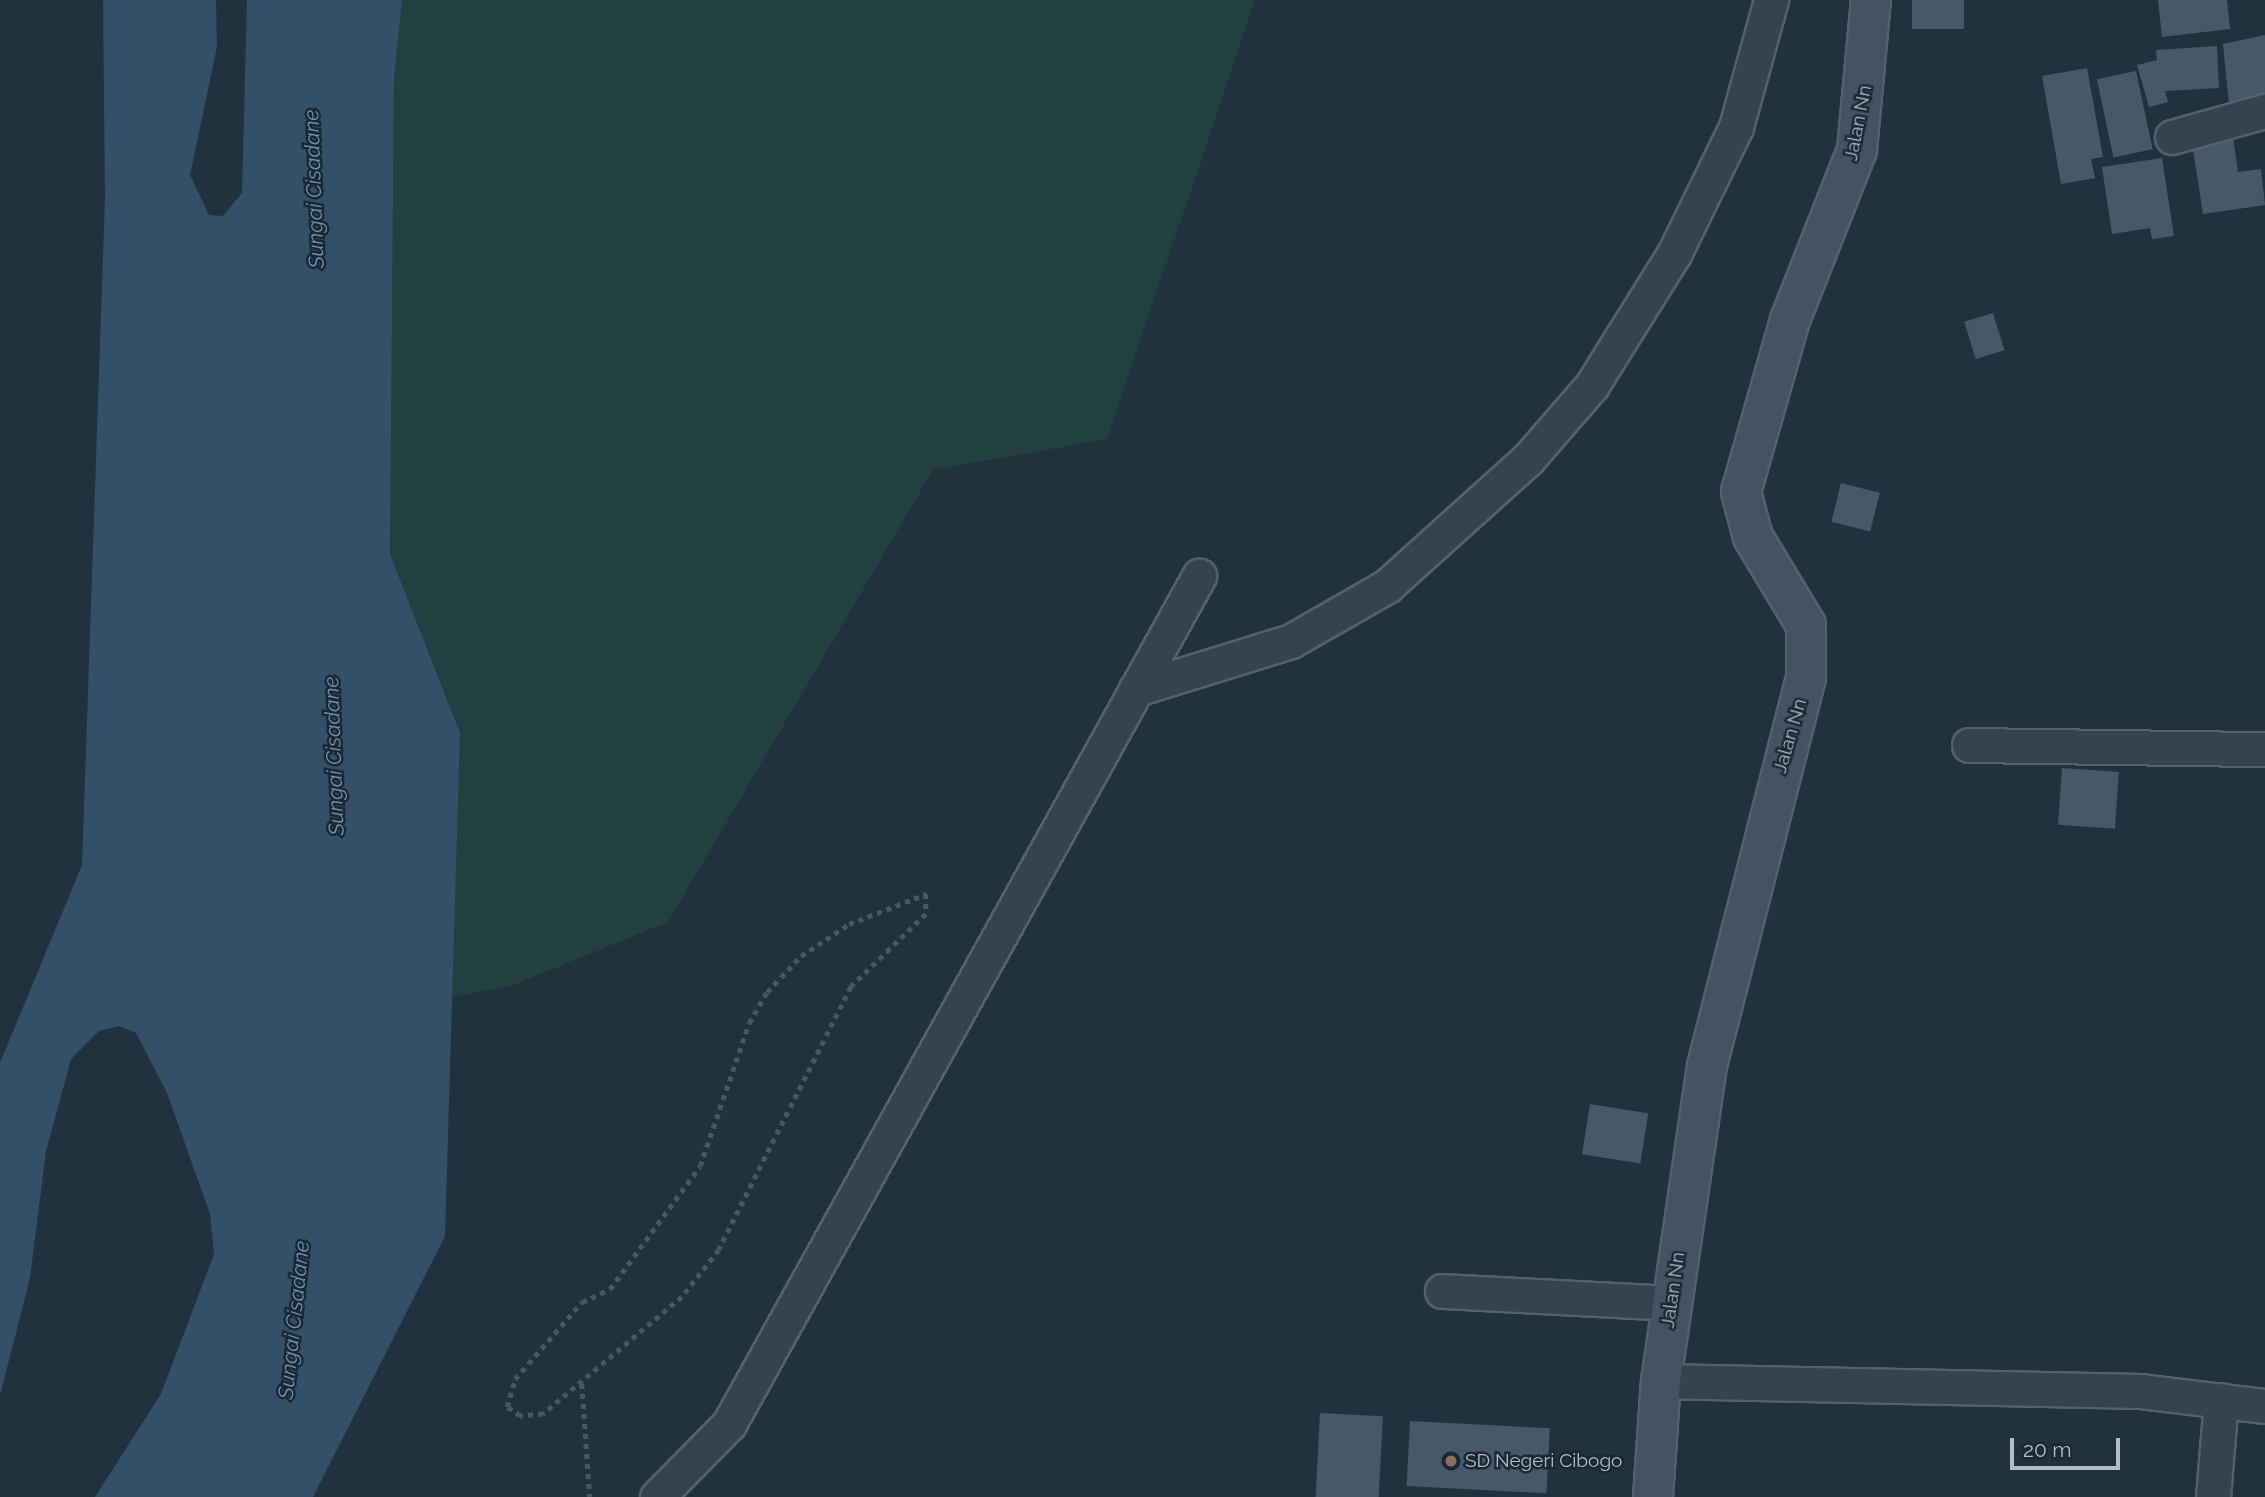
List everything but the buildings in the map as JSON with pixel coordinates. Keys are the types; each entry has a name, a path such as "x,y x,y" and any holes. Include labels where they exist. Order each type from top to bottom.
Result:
{"street":[{"path":"1136,689 1291,641 1387,586 1528,459 1592,385 1674,254 1736,127 1772,0"},
{"name":"Jalan Nn","path":"1653,1497 1661,1381 1707,1066 1806,678 1806,625 1754,537 1741,492 1773,370 1857,150 1871,0"},
{"path":"2172,137 2265,111"},
{"path":"657,1497 729,1424 1199,576"},
{"path":"1969,745 2265,749"},
{"path":"1442,1291 1671,1303"},
{"path":"1661,1381 2141,1391 2265,1406"},
{"path":"2213,1497 2221,1400"}],"path":[{"path":"926,894 926,914 851,987 719,1250 682,1297 582,1384 542,1414 520,1416 507,1407 515,1379 582,1302 610,1289 700,1167 749,1023 767,992 801,956 849,923 926,894"},
{"path":"582,1384 590,1497"}],"green space":[{"path":"402,0 1255,0 1107,439 933,470 668,922 508,987 450,997 460,733 390,554 394,80"}],"water":[{"name":"Sungai Cisadane","path":"103,0 216,0 217,47 190,175 209,215 223,216 242,193 247,0 402,0 394,80 390,554 460,733 445,1236 313,1497 95,1497 161,1394 214,1254 210,1214 167,1093 136,1033 119,1026 99,1031 71,1059 46,1151 30,1278 0,1395 0,1063 82,865 105,198"}],"place":[{"name":"SD Negeri Cibogo","path":"1451,1461"}]}
